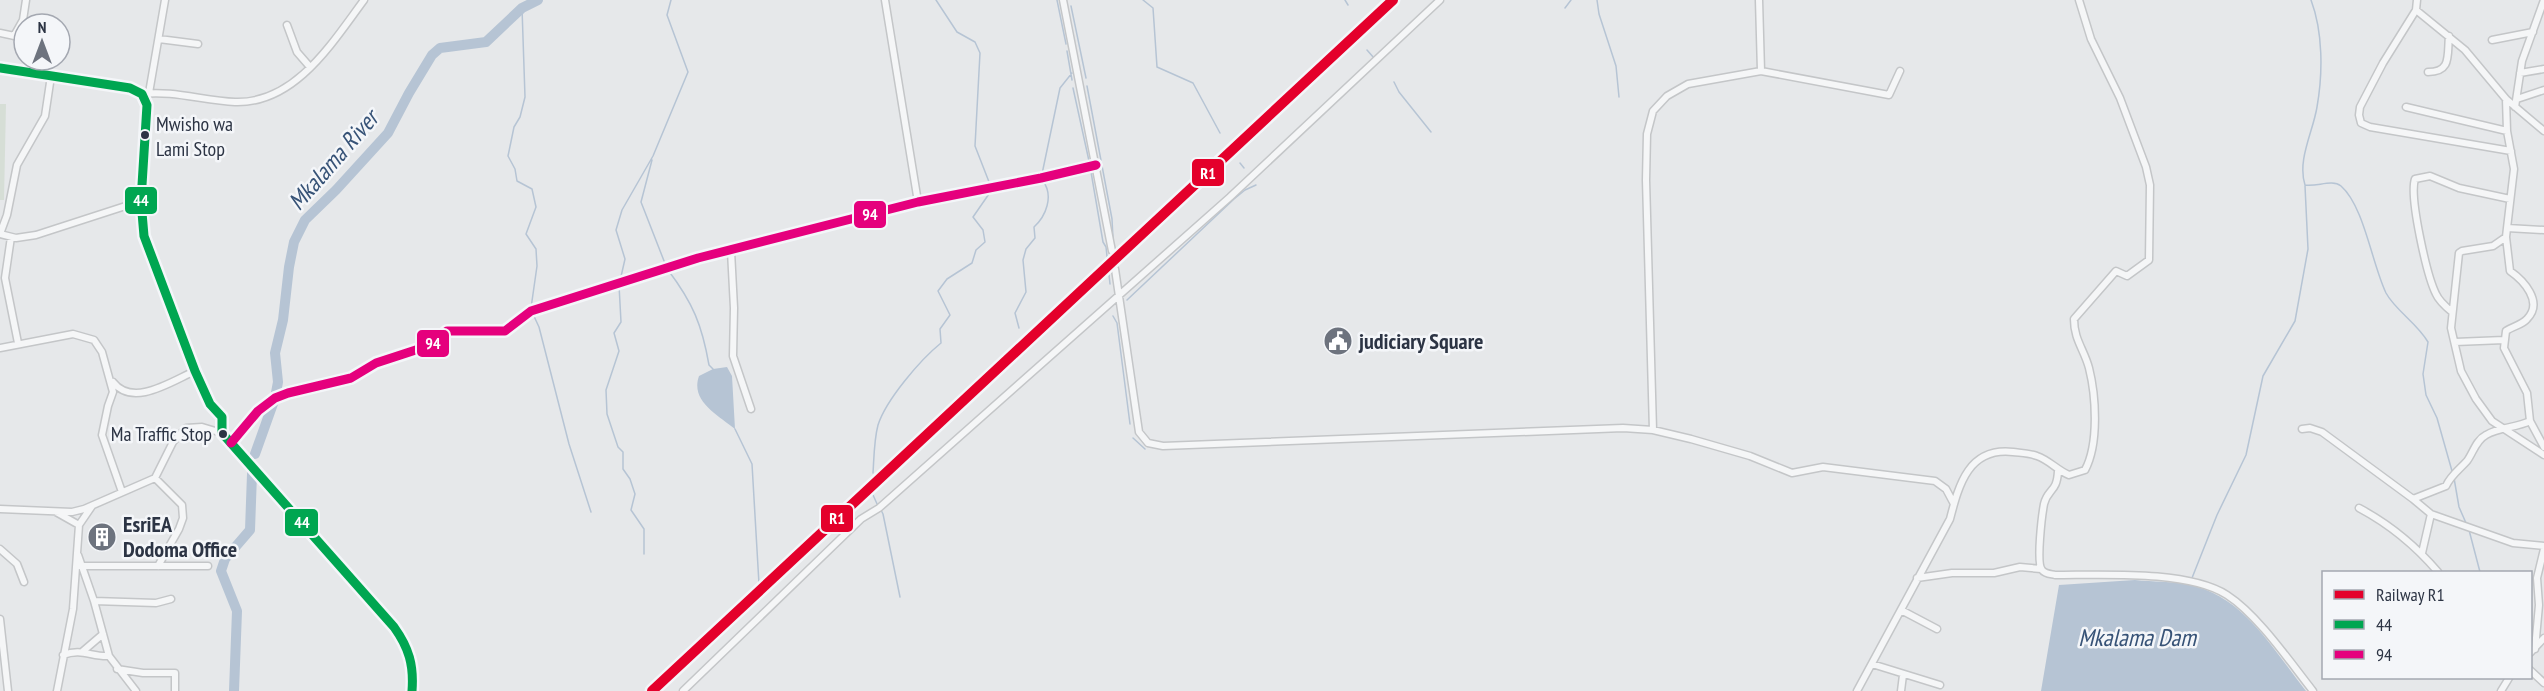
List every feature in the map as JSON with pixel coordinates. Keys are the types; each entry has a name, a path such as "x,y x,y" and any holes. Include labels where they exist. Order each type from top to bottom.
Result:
{"street":[{"path":"165,0 146,95 148,115 141,201 142,225 148,250 195,371 210,404 222,417 222,433"},
{"path":"0,68 130,88 146,95 237,102 265,97 291,85 310,67 364,0"},
{"path":"885,0 918,202"},
{"path":"682,691 861,519 879,508 1230,197 1440,0"},
{"path":"1759,0 1761,71"},
{"path":"1857,691 1950,519 1956,493 1974,463 1995,452 2034,454 2048,461 2058,471 2069,475 2085,470 2092,455 2096,430 2089,367 2074,333 2074,319 2116,271 2127,276 2149,260 2150,185 2146,167 2120,98 2091,39 2079,0"},
{"path":"2417,0 2416,10 2383,63 2360,107 2361,123 2370,127 2511,151"},
{"path":"2516,107 2520,73 2544,0"},
{"path":"1063,1 1112,251"},
{"path":"2416,10 2465,50 2506,99 2544,131"},
{"path":"287,26 297,52 310,67"},
{"path":"2492,40 2533,32"},
{"path":"2428,72 2443,70 2447,63 2449,36"},
{"path":"159,39 198,44"},
{"path":"2520,73 2544,69"},
{"path":"1653,430 1647,157 1647,134 1653,111 1667,96 1688,84 1761,71 1889,95 1900,71"},
{"path":"51,76 45,116 17,165 7,215 0,234 10,237 36,235 141,201"},
{"path":"2517,99 2544,90"},
{"path":"2506,99 2507,131 2514,177 2506,237 2510,270 2529,287 2533,307 2527,320 2506,331 2504,348 2527,393 2530,421 2544,447"},
{"path":"2406,108 2444,114 2507,131"},
{"path":"231,443 266,403 275,398 351,378 376,363 431,345 447,331 505,331 531,311 698,258 918,202 1096,165"},
{"path":"2452,312 2436,294 2432,282 2417,223 2413,190 2415,179 2430,176 2458,188 2510,199"},
{"path":"2507,228 2544,230"},
{"path":"10,237 5,278 18,343"},
{"path":"2506,237 2493,246 2460,252 2451,328 2461,371 2476,399 2492,421 2544,455"},
{"path":"731,251 734,308 733,356 750,409"},
{"path":"1115,269 1139,432 1148,443 1163,447 1623,428 1653,430 1750,456 1792,473 1823,467 1935,481 1946,489 1954,504"},
{"path":"0,284 5,278"},
{"path":"0,348 78,334 93,340 98,345 113,389 102,435 122,492"},
{"path":"2455,342 2504,340"},
{"path":"112,381 124,391 143,392 195,371"},
{"path":"2413,499 2446,486 2451,476 2465,463 2486,434 2520,426 2530,421"},
{"path":"0,509 53,510 72,513 155,478 173,442 186,428 202,427 222,433 394,627 411,656 412,691"},
{"path":"2302,429 2310,428 2322,432 2431,514 2513,543 2544,549 2537,578 2542,606 2533,651"},
{"path":"2058,471 2058,484 2044,504 2039,559 2044,573 2147,576 2204,584 2211,590 2224,593 2247,611 2313,691"},
{"path":"155,478 182,505 183,518 158,566"},
{"path":"95,503 79,525 76,552 79,566 94,601 109,656 136,691"},
{"path":"2359,508 2391,526 2422,553 2436,571"},
{"path":"53,510 79,525"},
{"path":"2422,553 2431,514"},
{"path":"0,549 17,564 24,582"},
{"path":"79,566 207,566"},
{"path":"57,691 72,617 79,566"},
{"path":"1917,578 1952,573 1994,573 2020,567 2041,569"},
{"path":"94,601 156,603 171,599"},
{"path":"1901,610 1937,629"},
{"path":"0,619 8,691"},
{"path":"82,652 103,634"},
{"path":"2533,651 2544,638"},
{"path":"63,656 82,652 109,656"},
{"path":"1872,664 1940,685"},
{"path":"117,669 143,673 175,673 175,691"},
{"path":"2532,672 2544,683"},
{"path":"1901,691 1903,675"}],"shaded area":[{"path":"0,104 6,104 4,200 0,200"}],"water":[{"path":"727,367 732,376 735,429 707,407 698,393 699,376 713,369"},
{"name":"Mkalama Dam","path":"2135,580 2190,585 2209,591 2226,601 2256,627 2306,691 2041,691 2059,585"}],"waterway":[{"name":"Mkalama River","path":"255,454 275,398 278,382 275,353 283,320 289,267 294,242 305,220 388,133 432,55 440,48 486,42 522,8 538,0"},
{"path":"620,281 625,259 616,230 622,210 653,156 688,72 667,15 671,0"},
{"path":"936,0 957,32 975,42 980,53 975,146 991,187"},
{"path":"1057,0 1066,44"},
{"path":"1143,0 1153,8 1157,67 1193,83 1220,133"},
{"path":"1345,0 1348,5"},
{"path":"1565,8 1571,0"},
{"path":"1597,0 1599,14 1616,66 1619,97"},
{"path":"2311,0 2318,25 2321,67 2317,107 2304,156 2305,185 2337,184 2349,195 2362,221 2386,293 2428,342 2423,374 2426,395 2437,418 2452,471"},
{"path":"1071,6 1086,78"},
{"path":"522,8 525,97 520,117 514,127 508,156 515,169 517,181 532,189 536,207 526,234 536,249 537,266 531,308"},
{"path":"1367,50 1374,58"},
{"path":"1067,51 1072,80"},
{"path":"1042,174 1060,88 1072,73"},
{"path":"1394,82 1399,92 1431,132"},
{"path":"1087,86 1112,219 1113,239"},
{"path":"1073,88 1089,161"},
{"path":"652,160 641,202 666,266"},
{"path":"1240,163 1244,168"},
{"path":"1091,172 1103,242 1106,247 1110,284"},
{"path":"1019,328 1015,313 1026,292 1023,260 1026,249 1035,238 1034,227 1047,206 1048,193 1043,181"},
{"path":"1127,300 1234,199 1256,185"},
{"path":"2192,578 2217,515 2246,455 2263,376 2295,321 2308,249 2305,186"},
{"path":"873,473 876,437 882,415 923,359 941,343 940,329 950,315 938,291 947,279 972,263 976,250 985,242 983,230 973,217 991,191"},
{"path":"1115,252 1117,268"},
{"path":"668,270 684,293 695,315 709,365 713,369"},
{"path":"619,285 621,322 614,333 619,351 606,390 607,414 618,447 623,452 623,469 630,479 635,494 631,510 644,529 644,554"},
{"path":"532,312 539,327 569,444 591,512"},
{"path":"1113,316 1117,323 1130,424"},
{"path":"735,429 752,464 759,584"},
{"path":"1133,438 1145,449"},
{"name":"Mkalama River","path":"234,691 237,611 221,571 225,559 250,530 252,474"},
{"path":"2454,478 2459,507 2466,523"},
{"path":"873,495 878,506"},
{"path":"881,510 900,597"},
{"path":"2469,530 2480,571"}],"tunnel":[{"path":"1112,251 1115,269"}],"rail line":[{"name":"R1","path":"652,691 1393,0"}],"transit line":[{"name":"44","path":"0,68 130,88 142,94 147,105 141,201 144,236 195,371 210,404 222,417 222,433 394,627 409,657 412,691"},
{"name":"94","path":"231,443 258,411 275,398 351,378 376,363 431,345 447,331 505,331 531,311 698,258 918,202 1096,165"}],"place":[{"name":"Mwisho wa Lami Stop","path":"145,135"},
{"name":"judiciary Square","path":"1338,341"},
{"name":"Ma Traffic Stop","path":"223,434"},
{"name":"EsriEA Dodoma Office","path":"102,537"}]}
